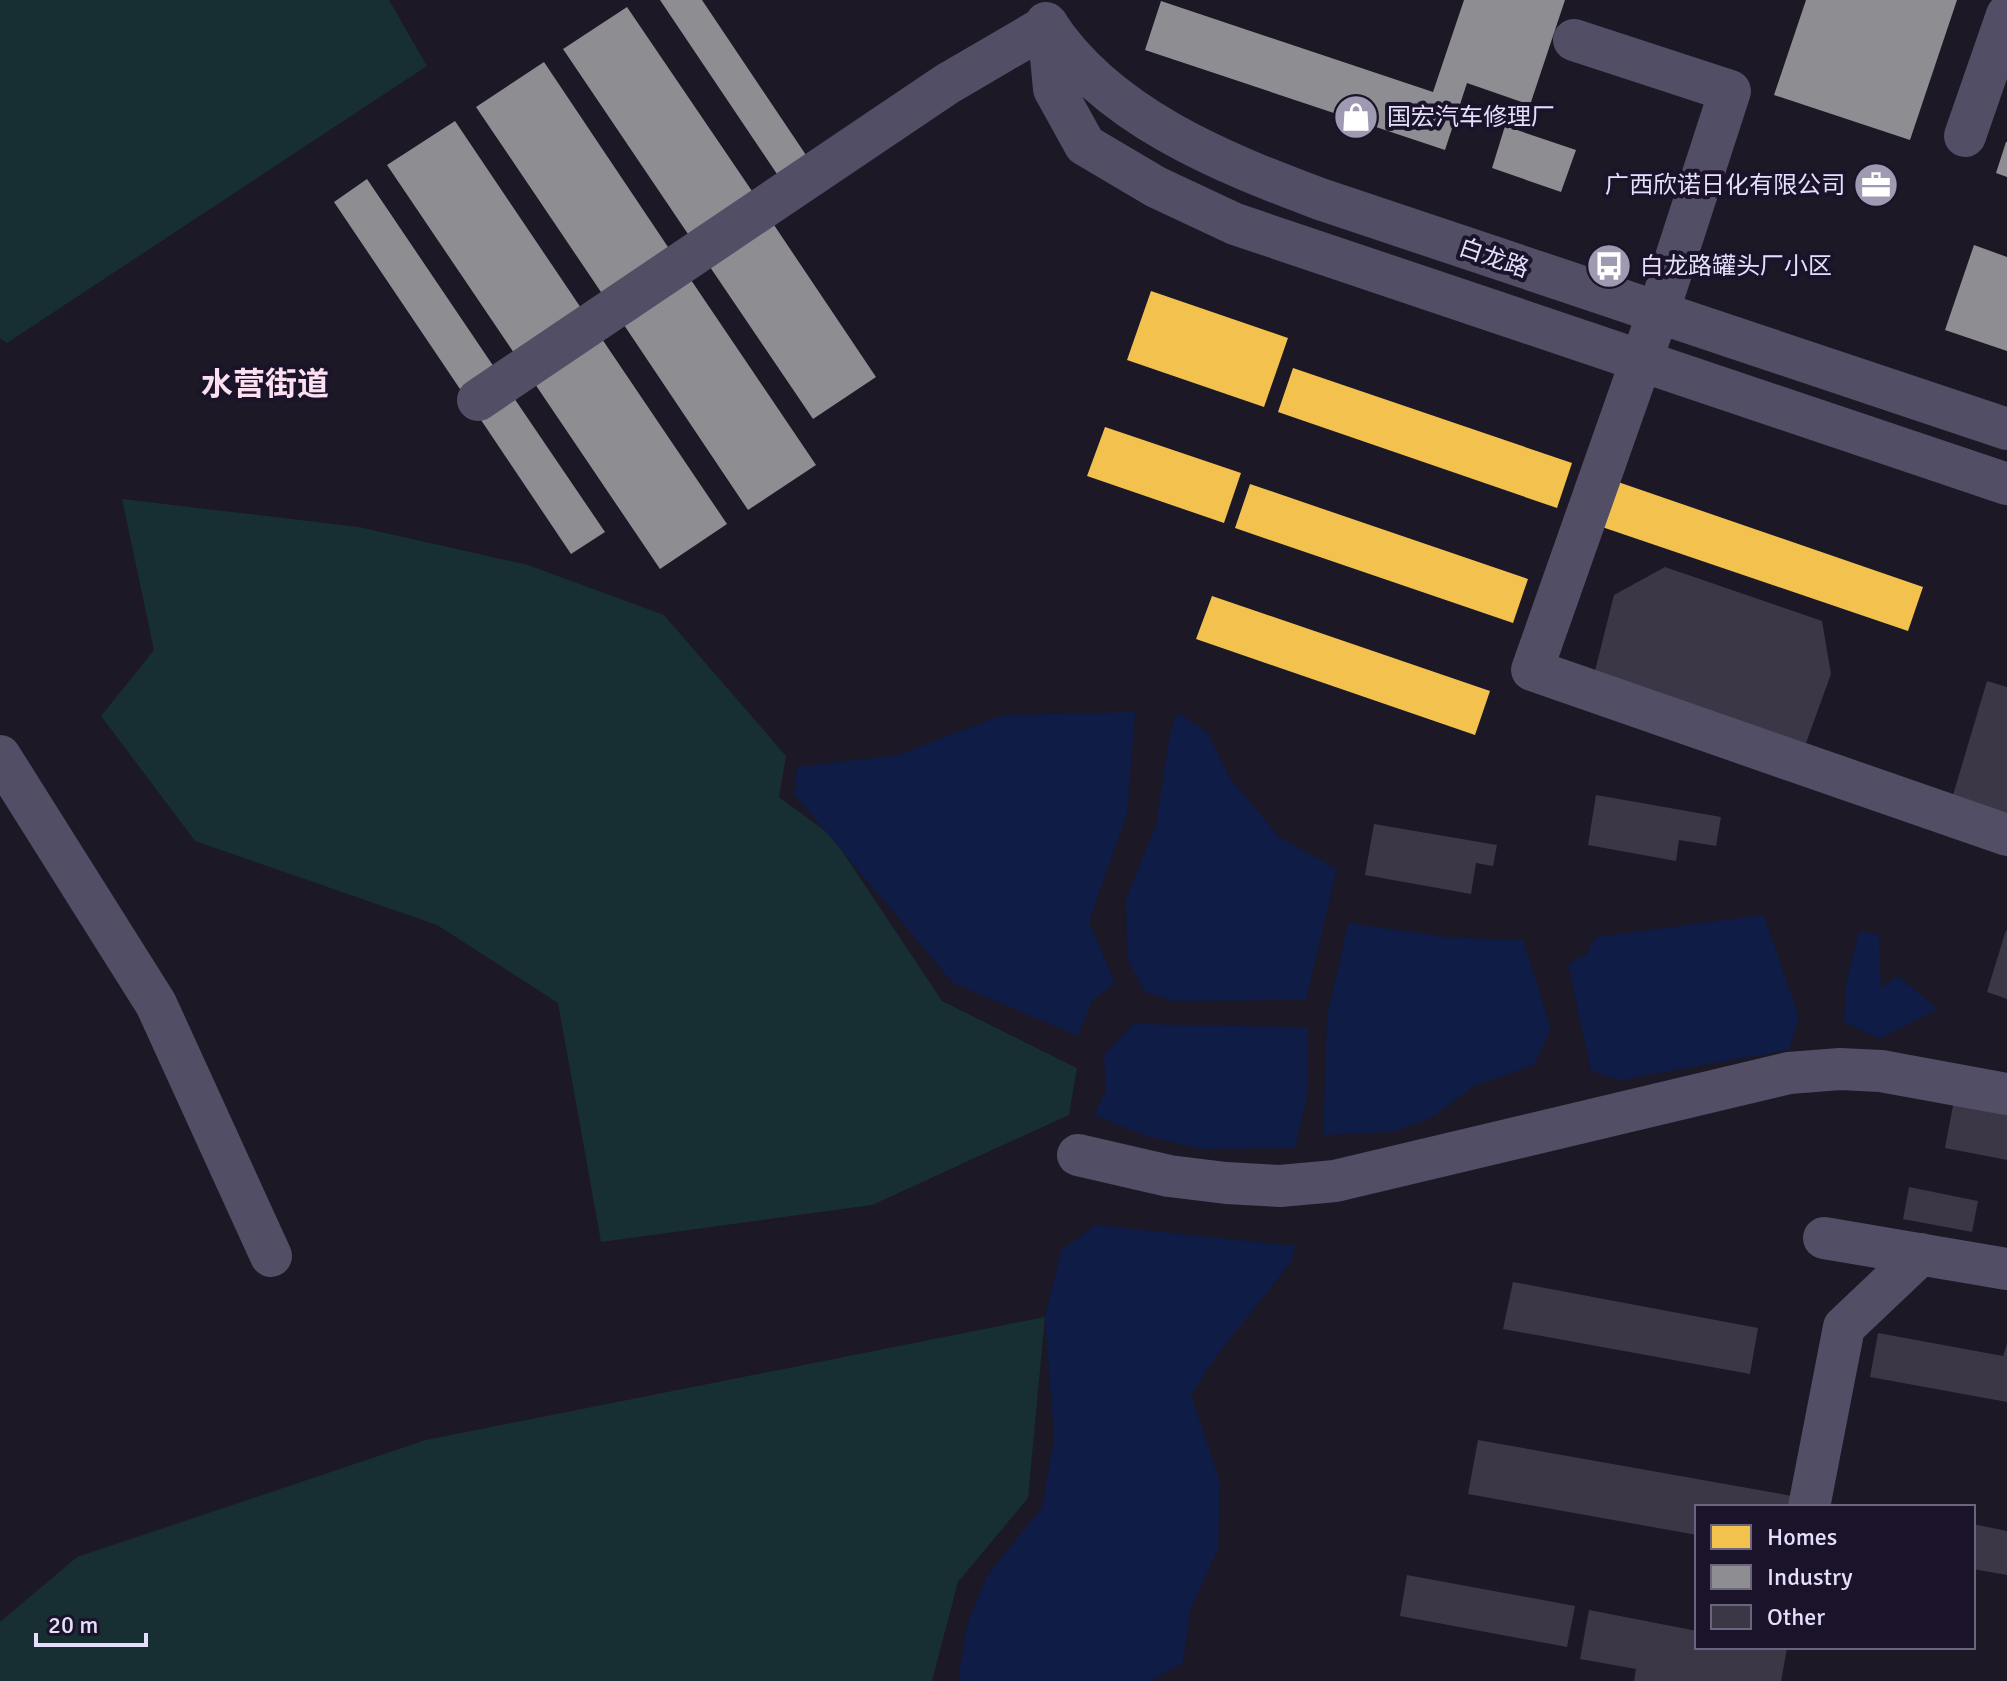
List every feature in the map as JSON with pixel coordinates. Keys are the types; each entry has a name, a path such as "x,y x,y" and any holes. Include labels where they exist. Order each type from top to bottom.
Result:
{"street":[{"name":"白龙路","path":"1042,12 1078,65 1125,103 1179,137 1248,172 1320,199 2007,429"},
{"path":"478,400 947,84 1042,12 1054,89 1085,145 1156,187 1235,224 2007,484"},
{"path":"1965,136 2007,15"},
{"path":"1574,40 1730,91 1658,313 1532,670 2007,835"},
{"path":"0,756 156,1004 271,1256"},
{"path":"1078,1155 1169,1176 1280,1186 1335,1181 1789,1073 1840,1069 1881,1071 2007,1094"},
{"path":"1824,1238 2007,1269"},
{"path":"1809,1505 1844,1327 1921,1254"}],"green space":[{"path":"0,0 389,0 427,66 7,343 0,338"},
{"path":"122,499 359,527 528,565 664,615 786,756 779,797 832,836 942,1001 1077,1068 1069,1115 872,1205 601,1242 558,1003 437,925 195,841 101,716 154,650"},
{"path":"1045,1317 1028,1498 958,1582 932,1681 0,1681 0,1622 77,1557 426,1440"}],"water":[{"path":"1135,712 1127,814 1089,922 1115,983 1092,1001 1078,1036 953,983 794,794 797,767 898,755 1002,715"},
{"path":"1178,712 1208,733 1230,778 1279,837 1337,869 1306,1000 1173,1001 1145,992 1127,959 1126,899 1156,825 1170,733"},
{"path":"1764,915 1799,1018 1789,1050 1620,1080 1591,1071 1568,964 1587,954 1595,937"},
{"path":"1348,923 1447,937 1523,940 1551,1029 1534,1065 1474,1086 1431,1118 1392,1132 1323,1135 1327,1017"},
{"path":"1859,931 1879,935 1881,988 1898,976 1938,1009 1879,1039 1844,1022 1846,983"},
{"path":"1133,1024 1308,1027 1308,1091 1295,1148 1202,1149 1146,1136 1094,1115 1106,1090 1104,1055"},
{"path":"1096,1225 1295,1246 1291,1262 1214,1359 1191,1395 1220,1482 1218,1549 1190,1611 1183,1663 1151,1681 961,1681 959,1676 967,1625 987,1576 1042,1507 1054,1438 1045,1317 1061,1250"}],"building: Homes":[{"path":"1151,291 1288,338 1264,407 1127,360"},
{"path":"1293,368 1572,463 1557,508 1278,412"},
{"path":"1105,427 1241,473 1224,523 1087,476"},
{"path":"1618,482 1923,587 1908,631 1602,527"},
{"path":"1250,484 1528,579 1513,623 1235,528"},
{"path":"1212,596 1490,691 1475,735 1196,639"}],"building: Industry":[{"path":"660,0 702,0 808,158 779,177"},
{"path":"1464,0 1565,0 1530,105 1467,83 1445,150 1145,50 1161,1 1433,92"},
{"path":"1806,0 1957,0 1910,140 1774,95"},
{"path":"627,7 754,194 690,237 563,49"},
{"path":"544,62 670,250 603,295 476,107"},
{"path":"455,121 581,308 514,353 387,165"},
{"path":"1505,126 1576,150 1561,192 1492,168"},
{"path":"2007,142 2007,177 1996,173"},
{"path":"367,179 494,367 460,389 334,202"},
{"path":"774,225 876,377 813,419 710,267"},
{"path":"1974,245 2007,257 2007,351 1945,330"},
{"path":"691,280 816,465 748,510 624,325"},
{"path":"602,339 727,524 660,569 535,384"},
{"path":"514,398 605,532 571,554 481,420"}],"building: Other":[{"path":"1665,567 1822,621 1831,674 1806,743 1595,671 1614,595"},
{"path":"1987,681 2007,687 2007,822 1950,805"},
{"path":"1596,795 1721,817 1716,846 1679,840 1676,861 1588,845"},
{"path":"1374,824 1497,845 1493,866 1476,863 1471,894 1365,875"},
{"path":"2007,931 2007,999 1987,992"},
{"path":"1955,1095 2007,1105 2007,1160 1945,1148"},
{"path":"1909,1187 1978,1201 1972,1232 1903,1219"},
{"path":"1513,1282 1758,1328 1750,1374 1503,1329"},
{"path":"1878,1333 2003,1356 2007,1344 2007,1402 1870,1377"},
{"path":"1478,1440 1792,1496 1790,1505 1695,1505 1695,1535 1468,1494"},
{"path":"1975,1524 2007,1531 2007,1575 1975,1569"},
{"path":"1407,1575 1575,1606 1567,1647 1400,1616"},
{"path":"1589,1610 1695,1631 1695,1649 1787,1649 1781,1681 1634,1681 1636,1669 1580,1659"}],"place":[{"name":"国宏汽车修理厂","path":"1356,117"},
{"name":"广西欣诺日化有限公司","path":"1876,185"},
{"name":"白龙路罐头厂小区","path":"1609,266"}],"district":[{"name":"水营街道","path":"265,384"}]}
